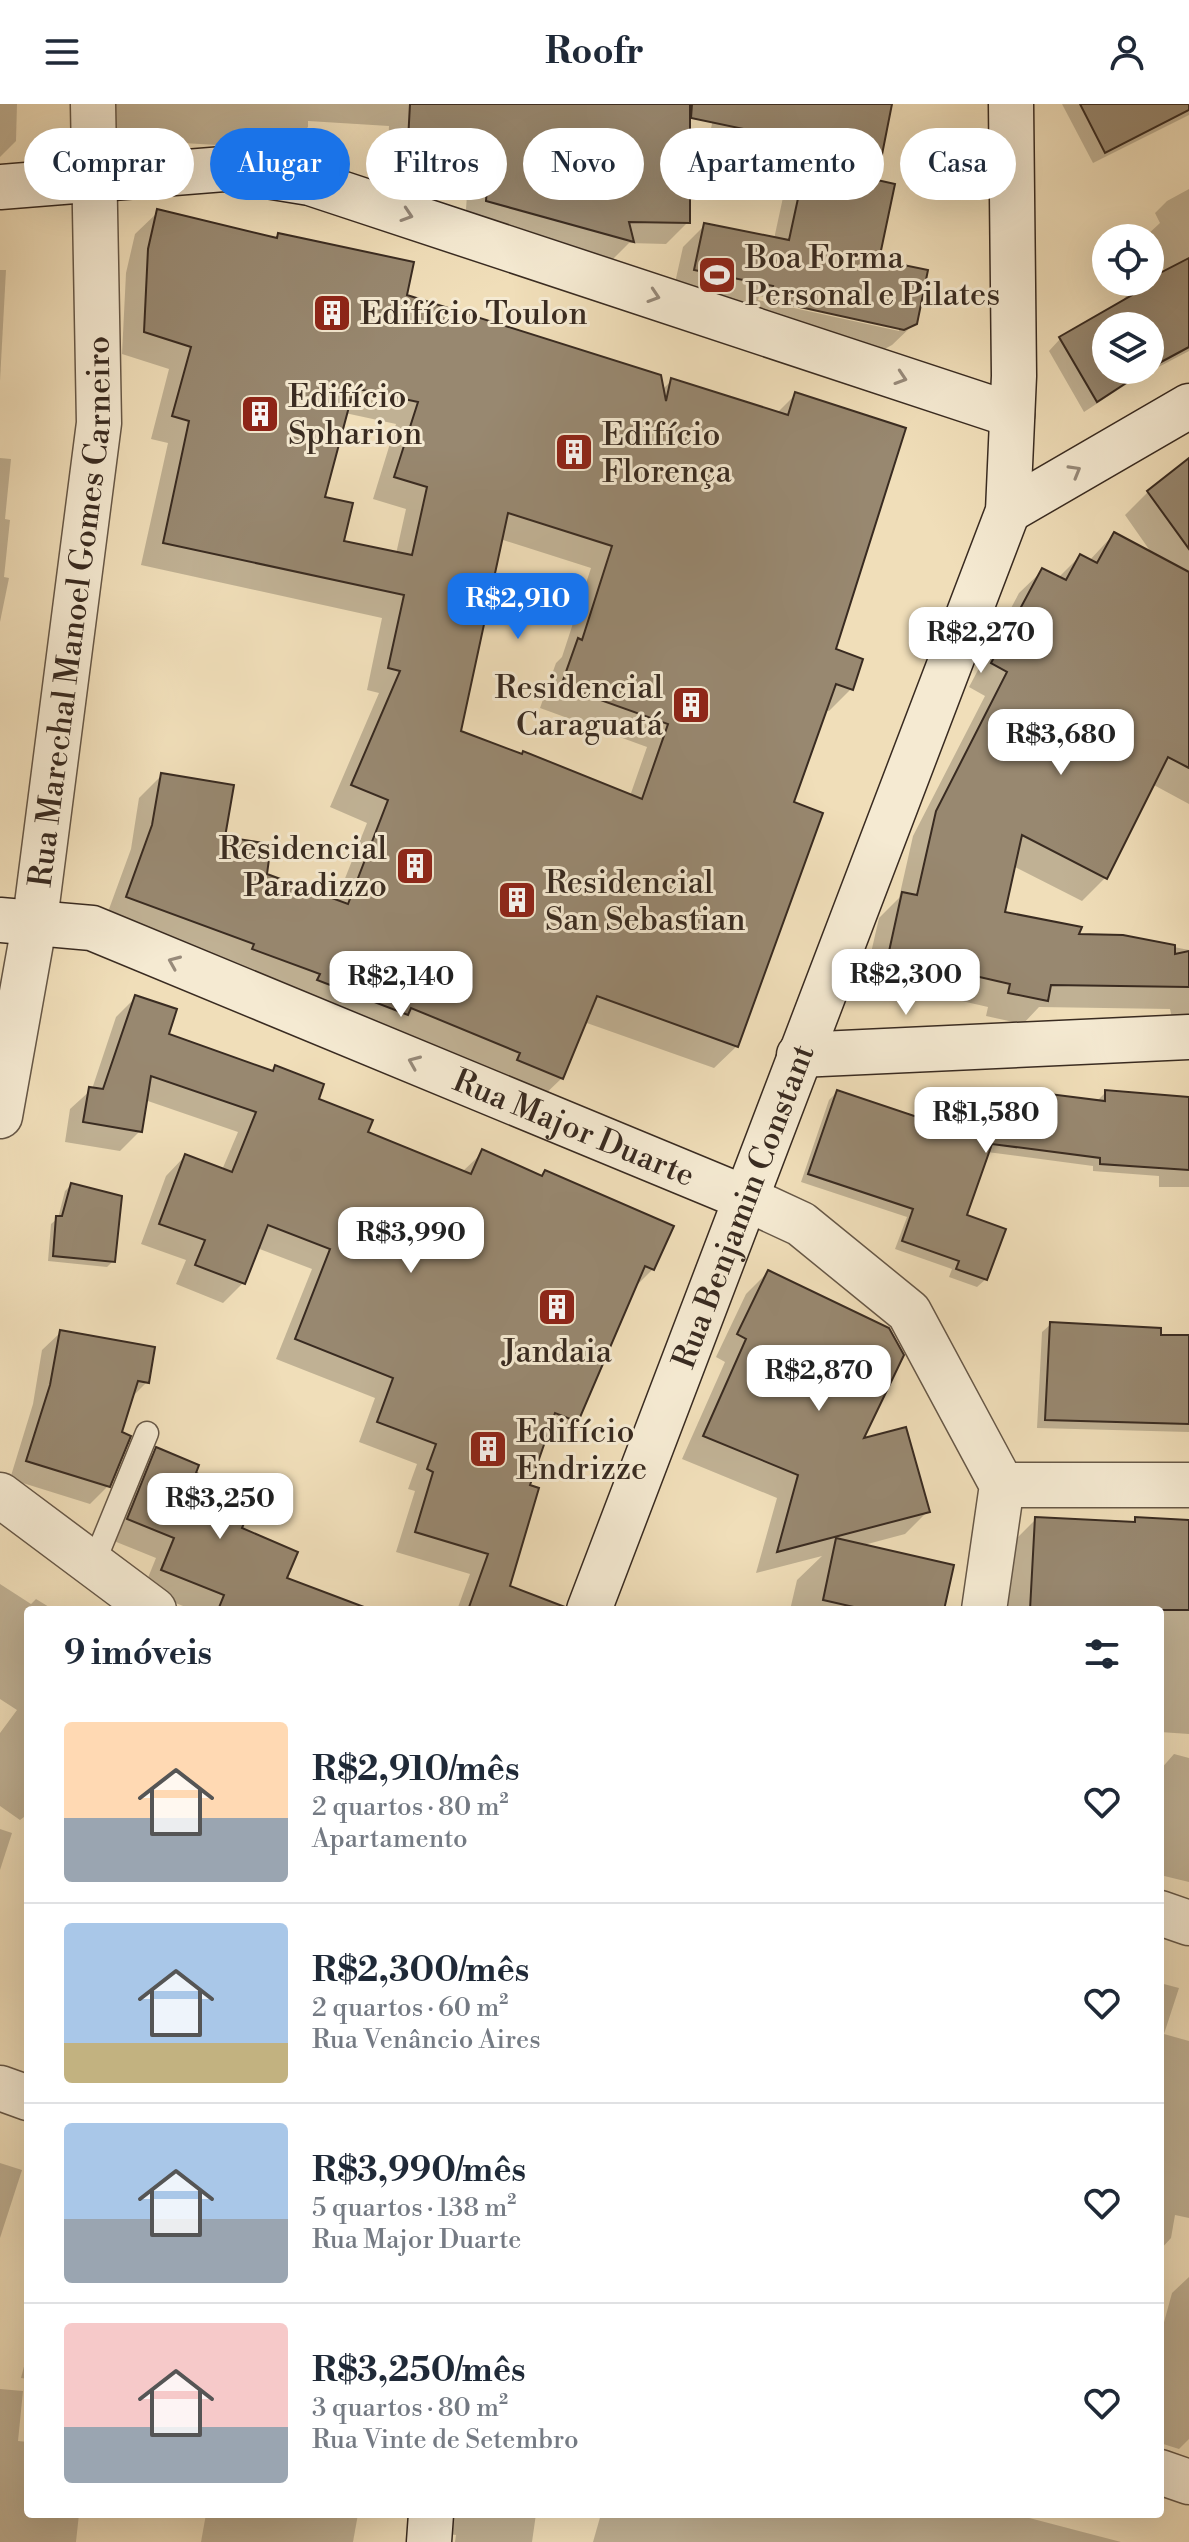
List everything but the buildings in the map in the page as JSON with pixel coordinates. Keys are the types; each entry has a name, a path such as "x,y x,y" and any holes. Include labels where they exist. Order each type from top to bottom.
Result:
{"street":[{"name":"Rua Marechal Manoel Gomes Carneiro","path":"93,104 93,128"},
{"name":"Rua Benjamin Constant","path":"591,1606 1008,511 1012,415 1011,104"},
{"path":"194,171 224,169 310,183 1012,415"},
{"path":"0,187 24,185"},
{"name":"Rua Marechal Manoel Gomes Carneiro","path":"0,1116 18,920 99,423 94,200"},
{"path":"1008,511 1189,406"},
{"name":"Rua Major Duarte","path":"18,920 92,928 745,1198 801,1224 909,1312 1002,1485"},
{"path":"799,1055 1189,1037"},
{"path":"985,1606 1002,1485 1189,1485"},
{"path":"0,1495 149,1606"},
{"path":"1164,1914 1189,1923"},
{"path":"0,2088 24,2097"},
{"path":"1164,2473 1189,2482"},
{"path":"429,2542 431,2518"}],"lane":[{"path":"93,1565 147,1433"}],"place":[{"name":"Boa Forma Personal e Pilates","path":"717,275"},
{"name":"Edifício Toulon","path":"332,313"},
{"name":"Edifício Spharion","path":"260,414"},
{"name":"Edifício Florença","path":"574,452"},
{"name":"Residencial Caraguatá","path":"691,705"},
{"name":"Residencial Paradizzo","path":"415,866"},
{"name":"Residencial San Sebastian","path":"517,900"},
{"name":"Jandaia","path":"557,1307"},
{"name":"Edifício Endrizze","path":"488,1449"}]}
